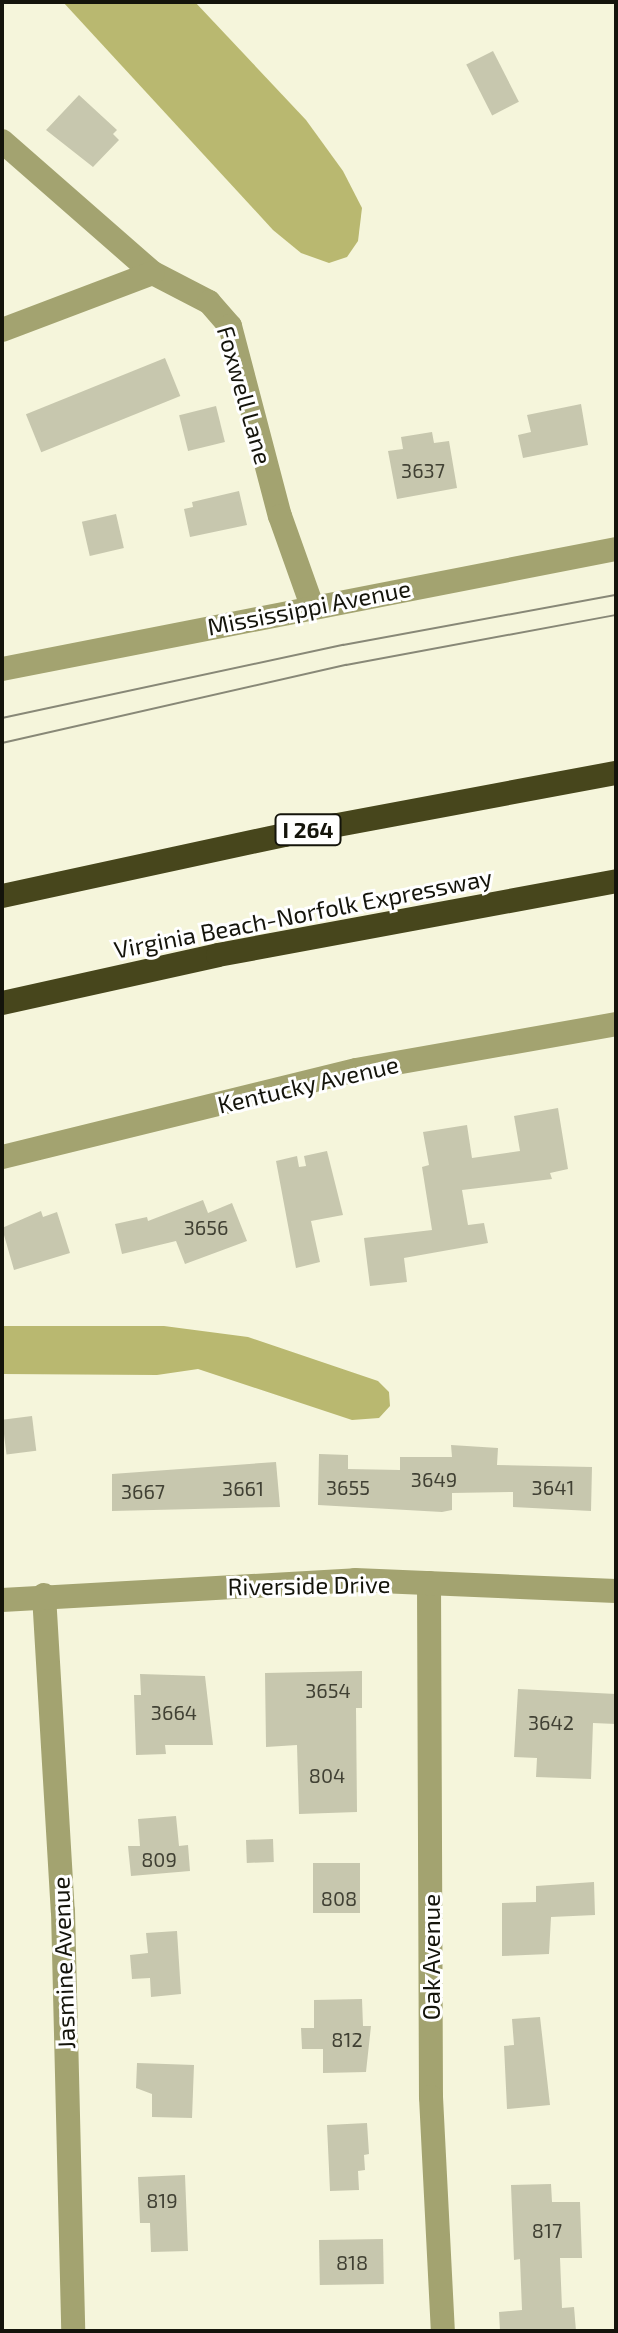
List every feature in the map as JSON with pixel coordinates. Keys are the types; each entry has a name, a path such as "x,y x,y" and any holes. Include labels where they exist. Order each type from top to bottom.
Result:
{"highway":[{"name":"I 264","path":"2,896 269,838 616,773"},
{"name":"Virginia Beach-Norfolk Expressway","path":"2,1003 218,955 616,881"}],"street":[{"name":"Foxwell Lane","path":"2,141 153,273 209,302 230,326 280,516 312,606"},
{"path":"2,330 153,273"},
{"name":"Mississippi Avenue","path":"2,669 616,549"},
{"name":"Kentucky Avenue","path":"2,1157 356,1070 616,1024"},
{"name":"Riverside Drive","path":"2,1600 44,1595 355,1580 616,1591"},
{"name":"Oak Avenue","path":"429,1583 431,2097 443,2331"},
{"name":"Jasmine Avenue","path":"44,1595 63,1911 73,2331"}],"shaded area":[{"path":"63,2 195,2 306,120 343,171 362,208 358,241 347,257 329,263 301,253 273,230"},
{"path":"2,1326 164,1326 248,1337 378,1381 389,1392 390,1406 379,1418 352,1420 198,1369 157,1375 2,1374"}],"building":[{"path":"493,51 519,102 492,115 466,65"},
{"path":"79,95 117,130 113,134 119,140 93,167 46,130"},
{"path":"165,358 180,396 41,452 26,414"},
{"path":"581,404 588,445 523,458 518,435 531,432 527,415"},
{"path":"216,406 225,442 188,451 179,415"},
{"path":"432,432 434,443 449,441 457,488 397,499 388,451 403,449 401,437"},
{"path":"239,491 247,525 190,537 184,509 193,507 192,502"},
{"path":"116,514 124,548 90,556 82,522"},
{"path":"558,1108 568,1169 550,1173 552,1179 462,1190 468,1225 484,1223 488,1243 404,1258 407,1282 370,1286 364,1238 432,1230 422,1167 429,1165 423,1132 467,1125 472,1158 520,1151 514,1116"},
{"path":"327,1151 343,1215 311,1221 320,1262 296,1268 276,1161 297,1156 299,1167 306,1166 304,1156"},
{"path":"203,1200 208,1213 232,1203 247,1241 185,1264 176,1241 122,1254 115,1224 147,1217 148,1221"},
{"path":"41,1211 43,1217 57,1212 70,1253 14,1270 2,1228"},
{"path":"32,1416 36,1451 6,1454 2,1420"},
{"path":"451,1445 498,1448 497,1465 592,1467 591,1511 513,1507 513,1492 452,1493 452,1510 442,1512 318,1505 319,1454 348,1455 348,1469 400,1470 400,1457 452,1457"},
{"path":"276,1462 280,1507 112,1511 112,1474"},
{"path":"362,1671 362,1708 356,1708 357,1812 299,1814 297,1745 266,1747 265,1673"},
{"path":"140,1674 205,1676 213,1745 165,1745 166,1754 136,1755 134,1695 141,1695"},
{"path":"518,1689 616,1694 616,1724 593,1723 591,1779 536,1777 537,1758 514,1757"},
{"path":"176,1816 179,1846 188,1845 190,1871 131,1876 128,1846 140,1846 138,1819"},
{"path":"273,1839 274,1862 247,1863 246,1840"},
{"path":"313,1863 360,1863 360,1913 313,1913"},
{"path":"594,1882 595,1915 551,1917 549,1954 502,1956 502,1903 536,1902 536,1886"},
{"path":"177,1931 181,1994 151,1997 150,1978 132,1979 130,1955 148,1953 146,1933"},
{"path":"362,1999 363,2026 371,2026 366,2072 323,2073 323,2049 302,2049 301,2028 314,2028 314,2000"},
{"path":"540,2017 550,2105 507,2109 504,2046 514,2045 512,2019"},
{"path":"137,2063 194,2065 192,2118 152,2117 152,2094 136,2088"},
{"path":"367,2123 369,2154 364,2155 365,2170 358,2171 359,2190 330,2191 327,2125"},
{"path":"185,2175 188,2251 151,2252 150,2223 140,2223 138,2177"},
{"path":"551,2184 552,2202 580,2202 582,2258 560,2258 562,2308 574,2307 576,2331 500,2331 499,2312 522,2310 520,2259 514,2260 511,2185"},
{"path":"383,2239 384,2284 320,2285 319,2240"}],"tram line":[{"path":"2,718 343,645 616,595"},
{"path":"2,743 346,665 616,615"}]}
